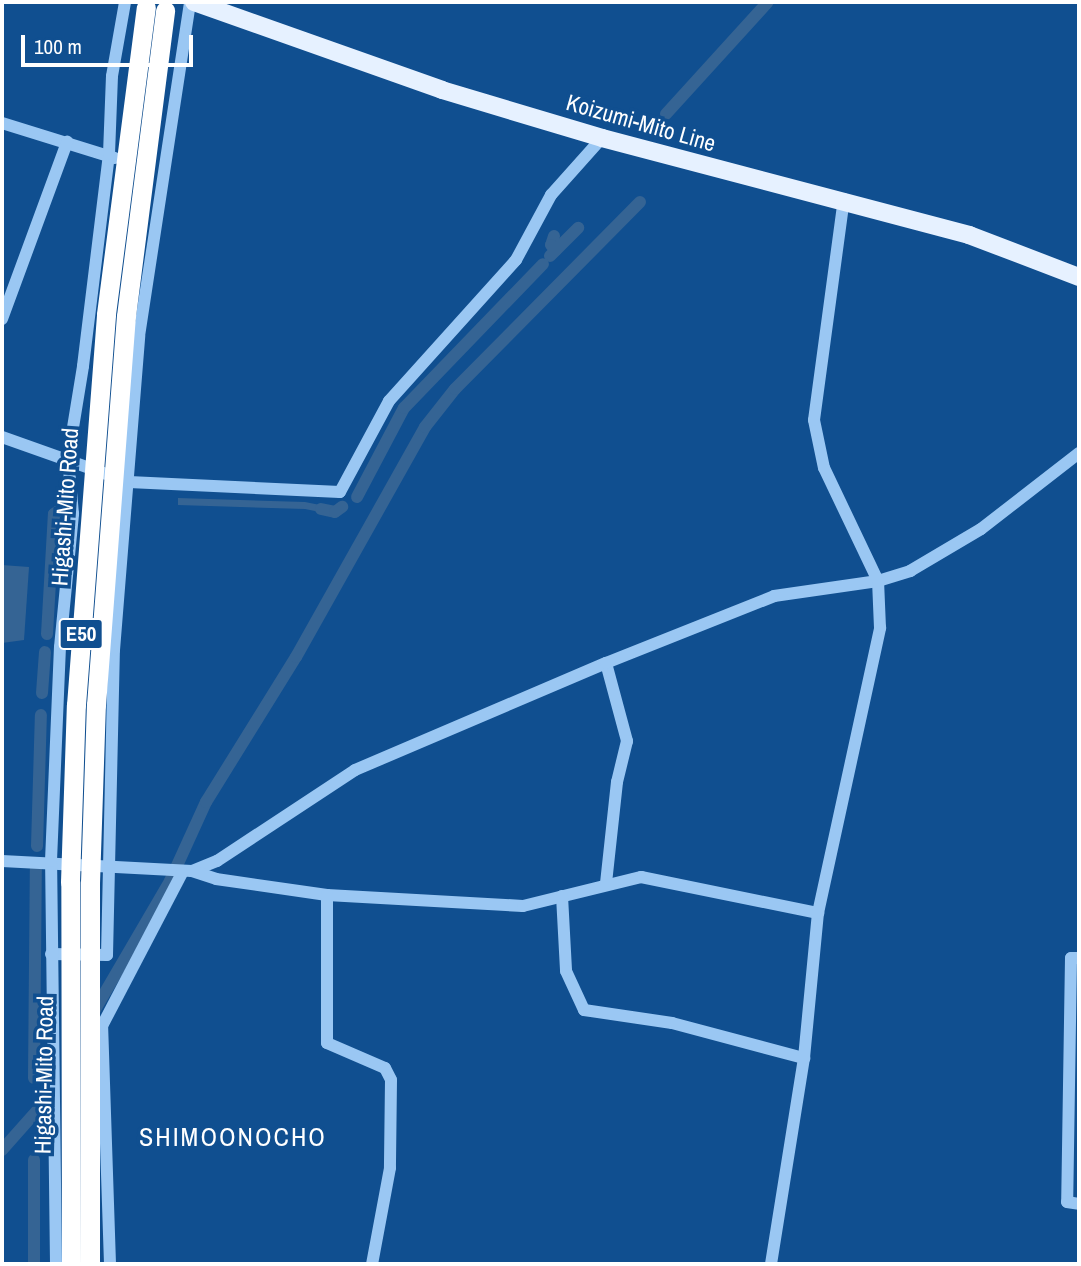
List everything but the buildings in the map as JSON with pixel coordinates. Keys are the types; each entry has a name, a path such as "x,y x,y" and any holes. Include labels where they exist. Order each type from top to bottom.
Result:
{"highway":[{"name":"Higashi-Mito Road","path":"71,1264 70,896 76,705 106,314 156,9 126,316 98,678 90,883 90,1264"}],"main road":[{"name":"Koizumi-Mito Line","path":"192,2 442,90 602,138 844,199 969,235 1079,277"}],"street":[{"path":"56,1264 52,1128 51,861 60,647 73,514 68,458 109,154 112,76 125,2"},
{"path":"51,954 107,955 114,650 139,337 161,180 192,2"},
{"path":"2,123 109,154 161,180"},
{"path":"2,437 68,458 129,482 340,492 389,401 516,260 551,195 602,138"},
{"path":"2,319 67,142"},
{"path":"771,1264 804,1058 818,913 880,628 878,582 824,468 814,420 844,199"},
{"path":"110,1264 102,1026 180,872 217,861 355,770 606,663 774,596 878,582 910,571 981,529 1079,453"},
{"path":"606,663 627,741 617,782 606,883"},
{"path":"2,861 108,864 180,872 327,895 523,906 606,883 641,877 664,879 818,913"},
{"path":"327,895 327,1043 385,1068 391,1080 390,1168 372,1264"},
{"path":"562,896 566,971 584,1010 672,1023 804,1058"},
{"path":"1079,958 1071,958 1067,1202 1079,1204"},
{"path":"52,1128 104,1122"}],"water":[{"path":"178,498 305,502 335,508 335,515 305,509 178,505"},
{"path":"2,565 29,567 24,640 2,643"}],"waterway":[{"path":"666,114 768,2"},
{"path":"93,1013 170,881 206,802 296,657 425,427 455,389 640,202"},
{"path":"550,256 578,228"},
{"path":"554,236 551,245 556,250"},
{"path":"357,497 404,408 543,264"},
{"path":"47,634 54,514 64,507"},
{"path":"321,509 335,512 342,507"},
{"path":"42,693 45,652"},
{"path":"37,846 41,715"},
{"path":"34,1078 36,869"},
{"path":"2,1150 42,1105"},
{"path":"34,1160 34,1264"}],"district":[{"name":"SHIMOONOCHO","path":"233,1137"}]}
